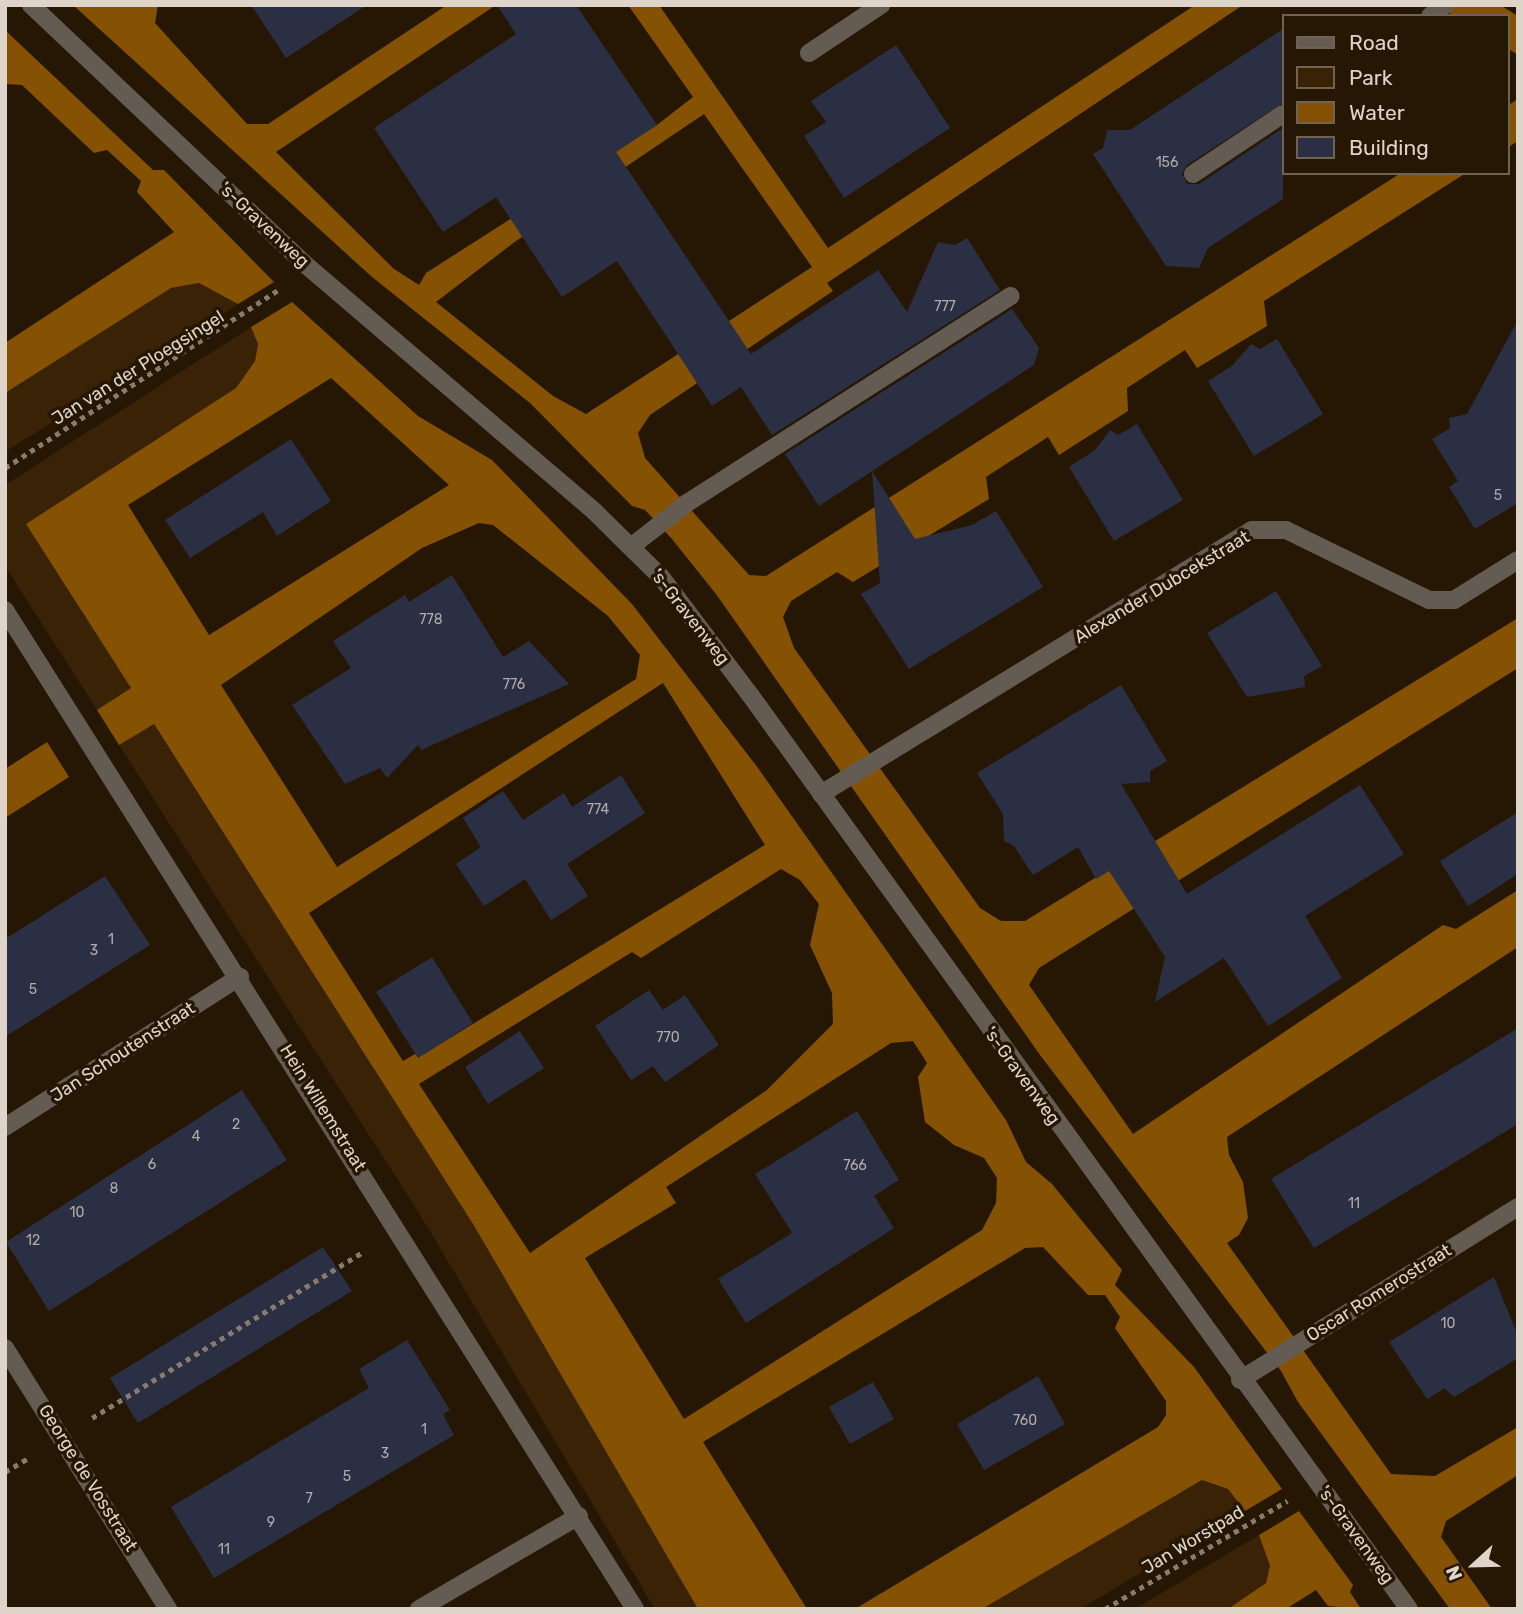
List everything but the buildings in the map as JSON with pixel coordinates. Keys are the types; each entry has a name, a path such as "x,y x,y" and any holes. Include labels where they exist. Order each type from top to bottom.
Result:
{"street":[{"name":"'s-Gravenweg","path":"31,5 306,265 632,546 701,629 1240,1380 1409,1609"},
{"path":"809,53 881,5"},
{"path":"1193,174 1282,115"},
{"path":"632,546 687,503 1011,296"},
{"name":"Alexander Dubcekstraat","path":"821,794 1252,530 1286,530 1429,600 1454,600 1518,560"},
{"name":"Hein Willemstraat","path":"5,610 400,1230 635,1609"},
{"name":"Jan Schoutenstraat","path":"5,1127 240,977"},
{"name":"Oscar Romerostraat","path":"1240,1380 1518,1207"},
{"name":"George de Vosstraat","path":"5,1348 63,1436 168,1609"},
{"path":"419,1609 579,1516"}],"path":[{"name":"Jan van der Ploegsingel","path":"5,468 240,320 283,288"},
{"path":"5,1472 400,1230"},
{"name":"Jan Worstpad","path":"1105,1609 1295,1496"}],"green space":[{"path":"199,283 238,304 5,452 5,391 171,288"},
{"path":"251,327 258,344 255,362 236,388 26,524 131,688 97,710 5,566 5,485"},
{"path":"153,723 473,1224 698,1609 655,1609 419,1213 119,745"},
{"path":"1202,1480 1228,1489 1245,1511 1080,1609 982,1609"},
{"path":"1259,1535 1270,1566 1266,1583 1228,1609 1135,1609"}],"water":[{"path":"73,5 158,5 155,23 247,124 268,124 447,5 496,5 276,152 394,269 419,285 426,273 657,125 693,97 628,5 659,5 828,248 1195,5 1243,5 827,283 833,291 650,415 638,433 645,458 749,575 766,576 1398,175 1463,175 1264,301 1267,326 1197,368 1185,350 1127,388 1128,411 1059,455 1048,437 986,477 989,499 853,582 837,572 791,601 783,617 794,648 980,908 1001,921 1025,921 1518,618 1518,668 1039,968 1029,985 1133,1134 1443,925 1456,929 1518,890 1518,947 1227,1137 1229,1155 1243,1182 1248,1218 1239,1235 1227,1243 1391,1474 1435,1476 1518,1427 1518,1475 1446,1521 1441,1537 1492,1609 1450,1609 1298,1402 1281,1371 1040,1055 716,594 645,510 632,506 530,403 372,277","holes":["704,114 812,267 586,414 553,396 436,302 516,241"]},
{"path":"1437,5 1500,5 1518,16 1518,55 1509,49 1509,14 1451,14"},
{"path":"5,30 153,170 164,170 274,282 238,304 199,283 171,288 5,393 5,343 174,232 137,192 141,181 107,150 94,153 22,85 5,84"},
{"path":"1518,99 1518,141 1509,147 1509,105"},
{"path":"292,302 418,416 492,460 632,604 758,768 1006,1120 1026,1162 1052,1184 1122,1270 1115,1285 1194,1367 1282,1489 1245,1511 1228,1489 1202,1480 982,1609 855,1609 1158,1427 1166,1415 1166,1401 1115,1328 1120,1317 1105,1295 1088,1295 1043,1247 1025,1248 703,1442 807,1609 698,1609 473,1224 154,724 119,745 97,710 131,688 26,524 236,388 255,361 258,344 251,327","holes":["331,378 449,485 209,635 128,505","479,523 493,525 608,616 640,655 636,679 337,867 221,685 422,548","663,683 765,845 419,1057 415,1054 403,1061 309,913","781,869 800,880 819,904 810,945 832,993 833,1024 767,1090 530,1253 419,1084 632,952 641,958","913,1041 927,1063 918,1077 925,1122 954,1145 984,1158 997,1178 996,1203 982,1230 684,1419 585,1258 676,1203 666,1187 891,1043"]},
{"path":"47,742 69,777 5,818 5,769"},
{"path":"1299,1511 1353,1585 1350,1592 1361,1609 1328,1606 1316,1590 1286,1609 1228,1609 1266,1583 1270,1566 1259,1535"}]}
